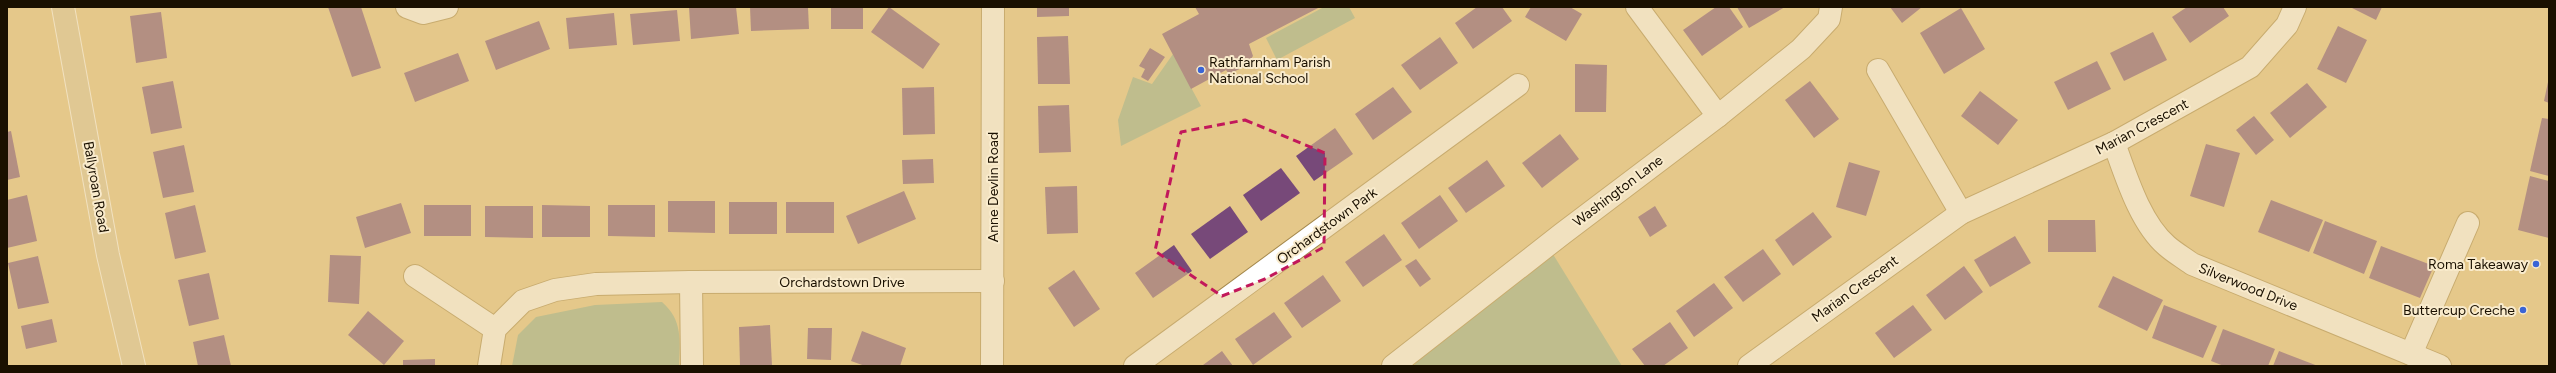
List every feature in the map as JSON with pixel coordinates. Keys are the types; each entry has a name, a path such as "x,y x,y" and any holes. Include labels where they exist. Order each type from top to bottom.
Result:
{"main road":[{"name":"Ballyroan Road","path":"63,7 108,255 134,366"}],"street":[{"path":"407,7 423,13 447,7"},
{"name":"Anne Devlin Road","path":"992,366 993,7"},
{"path":"1636,7 1718,116"},
{"name":"Washington Lane","path":"1393,366 1562,234 1718,116 1801,49 1829,19 1831,7"},
{"name":"Marian Crescent","path":"1749,366 1961,213 2114,143 2250,68 2287,25 2295,7"},
{"path":"1878,70 1961,213"},
{"name":"Orchardstown Park","path":"1135,366 1518,84"},
{"name":"Silverwood Drive","path":"2114,143 2128,183 2145,217 2166,246 2192,264 2440,366"},
{"path":"2411,354 2468,223"},
{"path":"415,276 495,329 489,366"},
{"name":"Orchardstown Drive","path":"495,329 524,301 555,290 596,284 691,282 993,281"},
{"path":"691,282 692,366"}],"highlighted area":[{"path":"1245,120 1325,153 1324,247 1265,279 1222,296 1155,251 1181,132"}],"green space":[{"path":"1324,7 1349,7 1355,18 1277,60 1266,38"},
{"path":"1173,54 1201,106 1121,146 1118,120 1133,77 1152,84"},
{"path":"1551,251 1622,366 1413,366 1478,306"},
{"path":"662,302 674,316 679,331 679,366 512,366 518,335 536,317 595,305"}],"building":[{"path":"328,7 361,7 381,68 352,77"},
{"path":"689,7 736,7 739,34 691,39"},
{"path":"750,7 808,7 809,29 751,31"},
{"path":"831,7 863,7 863,29 831,29"},
{"path":"889,7 940,44 923,69 871,32"},
{"path":"1037,7 1069,7 1069,16 1037,17"},
{"path":"1195,7 1320,7 1249,44 1253,56 1246,66 1229,74 1226,70 1191,89 1162,34 1199,14"},
{"path":"1477,7 1502,7 1512,21 1473,49 1455,23"},
{"path":"1531,7 1570,7 1582,14 1566,41 1525,17"},
{"path":"1716,7 1729,7 1743,27 1702,56 1683,30"},
{"path":"1737,7 1785,7 1749,28"},
{"path":"1890,7 1922,7 1902,23"},
{"path":"2187,7 2223,7 2229,16 2190,43 2172,17"},
{"path":"2350,7 2382,7 2376,20"},
{"path":"1961,8 1985,49 1944,74 1920,33"},
{"path":"677,10 680,41 633,45 630,14"},
{"path":"161,12 167,58 136,63 130,16"},
{"path":"614,13 617,45 569,49 566,18"},
{"path":"539,21 550,49 496,70 485,41"},
{"path":"2338,26 2367,40 2346,83 2317,69"},
{"path":"2153,32 2167,60 2124,81 2110,53"},
{"path":"1068,36 1070,84 1038,84 1037,37"},
{"path":"1440,37 1458,63 1420,90 1401,65"},
{"path":"1150,48 1165,57 1148,81 1141,77 1145,69 1139,66"},
{"path":"458,53 469,81 415,102 404,73"},
{"path":"2097,61 2111,89 2068,110 2054,82"},
{"path":"1575,64 1607,65 1606,112 1575,112"},
{"path":"173,81 182,128 151,134 142,87"},
{"path":"1810,81 1839,119 1814,138 1785,100"},
{"path":"2549,82 2549,103 2544,101"},
{"path":"2307,83 2327,107 2290,138 2270,113"},
{"path":"934,87 935,134 903,135 902,88"},
{"path":"1393,87 1412,112 1373,140 1355,114"},
{"path":"1980,91 2018,120 1998,145 1961,116"},
{"path":"1069,105 1071,152 1039,153 1038,106"},
{"path":"2254,116 2274,140 2256,155 2236,130"},
{"path":"2542,118 2549,119 2549,176 2530,171"},
{"path":"1335,128 1353,154 1314,181 1296,156"},
{"path":"11,131 20,177 7,180 7,132"},
{"path":"1560,134 1579,159 1542,188 1522,163"},
{"path":"2206,144 2240,153 2224,207 2190,196"},
{"path":"184,145 194,192 163,198 153,152"},
{"path":"933,159 934,183 903,184 902,160"},
{"path":"1487,160 1505,186 1466,213 1448,188"},
{"path":"1849,162 1880,171 1866,216 1836,207"},
{"path":"1281,168 1300,193 1261,221 1243,195"},
{"path":"2530,176 2549,181 2549,238 2518,230"},
{"path":"1077,186 1078,233 1047,234 1045,187"},
{"path":"904,191 916,219 858,244 846,216"},
{"path":"27,195 37,241 7,248 7,200"},
{"path":"1440,195 1458,221 1419,249 1401,223"},
{"path":"2271,200 2323,220 2309,252 2258,232"},
{"path":"668,201 715,201 715,233 668,232"},
{"path":"729,202 777,202 777,234 729,234"},
{"path":"786,202 834,202 834,233 786,233"},
{"path":"401,203 411,233 365,248 356,217"},
{"path":"195,205 206,252 175,259 165,213"},
{"path":"424,205 471,205 471,236 424,236"},
{"path":"542,205 590,206 590,237 542,237"},
{"path":"608,205 655,205 655,237 608,236"},
{"path":"485,206 533,206 533,238 485,237"},
{"path":"1230,206 1248,232 1210,259 1191,234"},
{"path":"1655,206 1667,226 1650,237 1638,217"},
{"path":"1813,212 1832,237 1793,266 1775,240"},
{"path":"2048,220 2095,220 2096,252 2048,252"},
{"path":"2325,221 2377,241 2364,274 2313,253"},
{"path":"1384,234 1402,260 1363,287 1345,262"},
{"path":"2015,236 2031,263 1990,287 1974,260"},
{"path":"1174,245 1192,271 1153,298 1135,273"},
{"path":"2381,246 2434,266 2420,298 2369,278"},
{"path":"1763,249 1781,274 1743,302 1724,277"},
{"path":"330,255 361,256 359,304 328,302"},
{"path":"38,256 49,303 18,309 8,263"},
{"path":"1416,259 1431,279 1420,287 1405,266"},
{"path":"1964,266 1983,292 1945,320 1926,295"},
{"path":"1074,270 1100,309 1074,327 1048,288"},
{"path":"209,273 219,319 189,326 178,280"},
{"path":"1323,275 1341,301 1302,328 1284,303"},
{"path":"2113,276 2163,300 2147,331 2098,307"},
{"path":"1714,283 1733,308 1694,337 1676,311"},
{"path":"1913,305 1932,330 1894,358 1875,333"},
{"path":"2164,305 2217,326 2203,358 2152,338"},
{"path":"368,311 404,341 384,365 348,335"},
{"path":"1274,312 1292,337 1253,365 1235,339"},
{"path":"52,319 57,342 26,349 21,326"},
{"path":"1670,322 1688,348 1663,366 1645,366 1632,349"},
{"path":"770,325 772,366 740,366 739,327"},
{"path":"808,328 832,328 831,360 807,359"},
{"path":"2223,329 2275,349 2268,366 2224,366 2211,361"},
{"path":"862,331 906,348 900,366 865,366 851,361"},
{"path":"224,335 231,366 198,366 193,342"},
{"path":"1222,351 1233,366 1201,366 1203,365"},
{"path":"2279,351 2318,366 2273,366"},
{"path":"435,359 435,366 403,366 403,360"}],"place":[{"name":"Rathfarnham Parish National School","path":"1201,70"},
{"name":"Roma Takeaway","path":"2536,264"},
{"name":"Buttercup Creche","path":"2523,310"}]}
